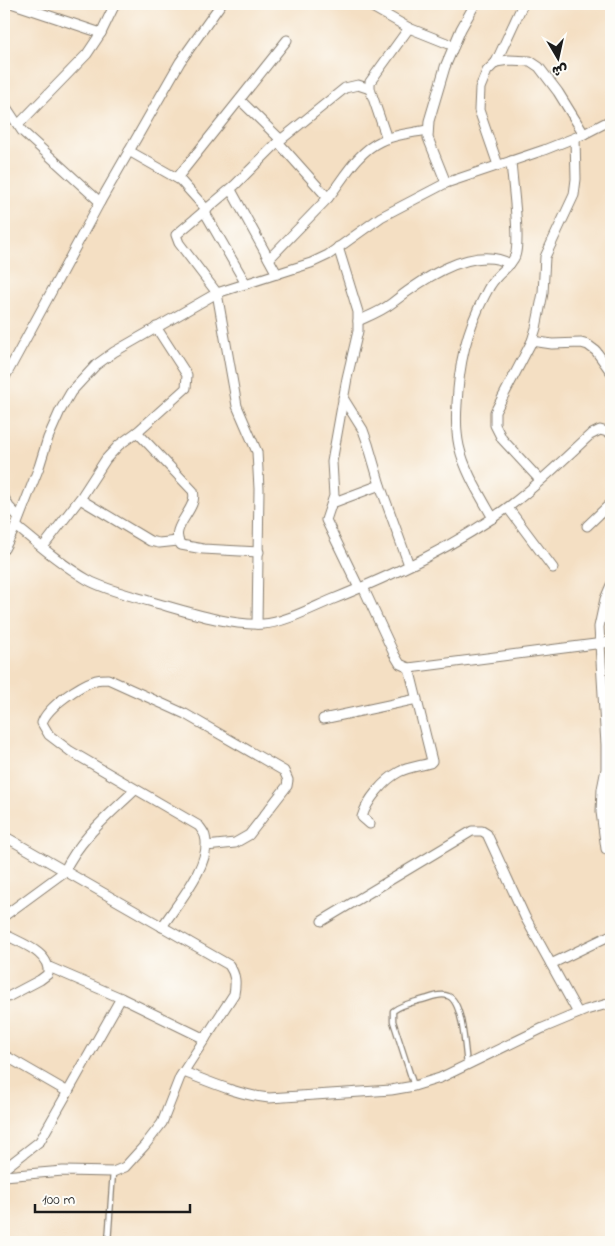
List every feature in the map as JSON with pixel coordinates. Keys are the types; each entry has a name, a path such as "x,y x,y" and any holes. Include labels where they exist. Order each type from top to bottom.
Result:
{"street":[{"path":"14,4 101,33"},
{"path":"18,125 87,54 101,33 115,4"},
{"path":"4,379 100,202 180,62 221,4"},
{"path":"367,4 409,28 454,46"},
{"path":"446,183 428,138 427,130 445,67 461,29 476,4"},
{"path":"498,165 479,110 480,88 487,71 496,62 523,4"},
{"path":"387,139 370,89 370,82 409,28"},
{"path":"177,178 287,40"},
{"path":"496,62 509,60 530,61 539,67 558,92 580,136 574,195 545,257 542,300 532,341 494,412 495,425 502,439 540,480"},
{"path":"257,624 259,468 257,452 237,406 217,293 176,238 176,234 231,190 279,141 345,88 358,86 370,89"},
{"path":"240,100 279,141 328,198"},
{"path":"4,104 22,131 100,202"},
{"path":"4,549 17,522 48,438 71,392 96,365 114,352 217,293 311,263 328,255 381,218 446,183 580,136 611,120"},
{"path":"269,259 328,198 356,160 370,147 387,139 427,130"},
{"path":"129,151 177,178 205,210 246,284"},
{"path":"493,518 468,471 459,445 456,420 459,374 464,346 475,315 495,278 510,264 515,255 517,238 511,161"},
{"path":"231,190 277,274"},
{"path":"338,247 355,303 358,331 332,462 334,496 326,520 400,664 409,668 611,642"},
{"path":"358,321 377,312 443,269 461,263 487,259 502,260 510,264"},
{"path":"43,547 119,445 137,432 186,388 188,382 187,375 156,327"},
{"path":"532,341 552,344 581,343 588,345 596,351 611,372"},
{"path":"344,398 368,444 380,485 409,565"},
{"path":"4,497 17,522 65,565 90,581 121,593 179,610 242,624 265,624 291,616 361,588 441,550 508,508 590,436 600,430 611,433"},
{"path":"137,432 193,491 192,502 177,534 181,545 203,549 259,552"},
{"path":"332,503 380,485"},
{"path":"80,499 150,541 159,543 178,541"},
{"path":"587,526 611,503"},
{"path":"508,508 553,568"},
{"path":"611,585 601,614 599,627 606,745 606,769 602,789 601,812 606,849 611,848"},
{"path":"370,824 362,817 365,808 374,794 399,772 432,761 409,668"},
{"path":"162,927 198,872 204,857 206,846 205,834 198,826 70,751 49,735 42,723 44,716 51,707 86,684 97,679 108,679 185,714 284,771 288,780 287,786 250,835 234,843 206,846"},
{"path":"323,719 416,699"},
{"path":"4,916 64,872 93,830 135,790"},
{"path":"322,921 472,831 482,831 487,834 525,917 578,1013"},
{"path":"4,836 229,965 235,974 236,984 234,994 176,1084 162,1123 125,1167 113,1172 63,1171 4,1176"},
{"path":"4,934 42,955 49,967 121,998 206,1039"},
{"path":"551,964 611,934"},
{"path":"4,999 40,980 48,974 49,967"},
{"path":"4,1169 40,1141 121,998"},
{"path":"184,1072 236,1092 269,1098 392,1090 440,1078 543,1028 578,1013 611,1003"},
{"path":"4,1055 68,1092"}],"lane":[{"path":"414,1086 393,1021 393,1011 399,1006 439,995 449,996 455,1001 459,1012 467,1065"},
{"path":"108,1242 113,1172"}]}
